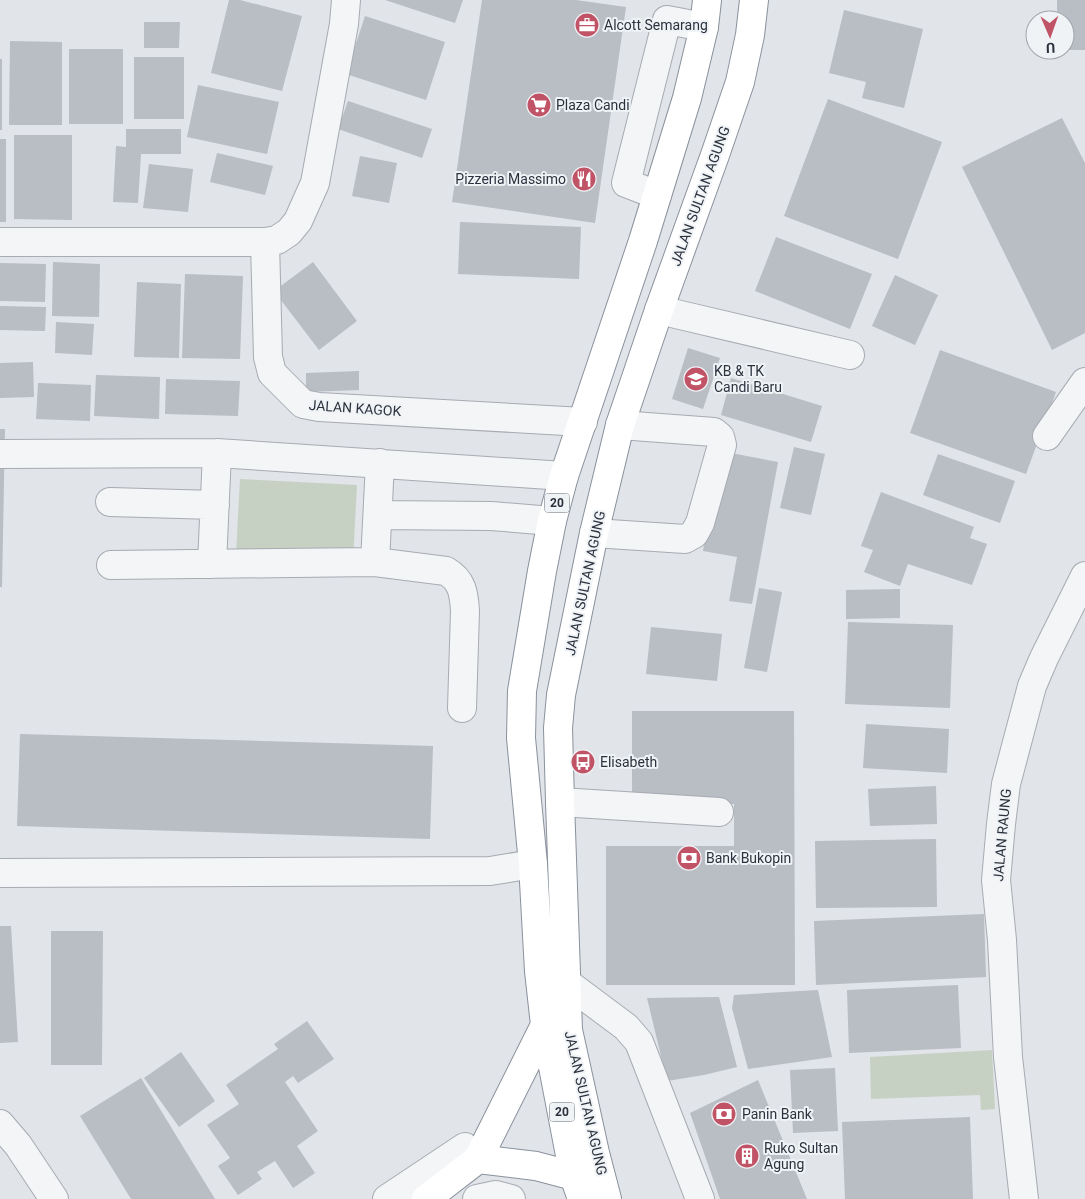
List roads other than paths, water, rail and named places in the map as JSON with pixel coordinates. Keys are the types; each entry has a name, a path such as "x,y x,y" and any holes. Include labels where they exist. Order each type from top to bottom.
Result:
{"highway":[{"name":"JALAN SULTAN AGUNG","path":"578,1187 545,1025 539,971 533,864 522,738 522,691 542,571 552,521 564,476 687,98 704,27 707,0"},
{"name":"JALAN SULTAN AGUNG","path":"606,1192 595,1153 568,1030 558,728 561,695 594,533 608,483 620,426 740,82 750,35 754,0"},
{"name":"JALAN SULTAN AGUNG","path":"478,1159 545,1025"},
{"path":"426,1199 478,1159 536,1166 578,1187 606,1192"}],"street":[{"path":"0,242 266,242 277,240 289,232 298,221 315,184 344,24 346,0"},
{"path":"657,194 626,183 667,20 704,27"},
{"name":"JALAN KAGOK","path":"266,242 268,358 272,373 303,404 319,407 583,422"},
{"path":"659,310 850,355"},
{"path":"1047,436 1085,382"},
{"path":"594,533 685,539 694,534 700,523 722,445 720,437 714,432 620,426"},
{"path":"0,454 217,453 564,476"},
{"path":"212,564 217,453"},
{"path":"376,562 380,463"},
{"path":"110,502 216,505"},
{"path":"378,515 491,516 552,521"},
{"path":"112,565 376,562 446,571 456,577 464,595 462,708"},
{"name":"JALAN RAUNG","path":"1024,1199 1008,1057 1002,940 996,880 1001,824 1006,784 1032,686 1085,576"},
{"path":"560,802 719,812"},
{"path":"0,873 490,871 533,864"},
{"path":"567,983 626,1027 639,1042 700,1199"},
{"path":"0,1124 18,1145 54,1199"},
{"path":"387,1199 465,1147 478,1159"},
{"path":"477,1199 496,1196 510,1199"}],"place":[{"name":"Alcott Semarang","path":"587,25"},
{"name":"Plaza Candi","path":"539,105"},
{"name":"Pizzeria Massimo","path":"584,179"},
{"name":"KB & TK Candi Baru","path":"696,379"},
{"name":"Elisabeth","path":"583,762"},
{"name":"Bank Bukopin","path":"689,858"},
{"name":"Panin Bank","path":"724,1114"},
{"name":"Ruko Sultan Agung","path":"747,1156"}]}
